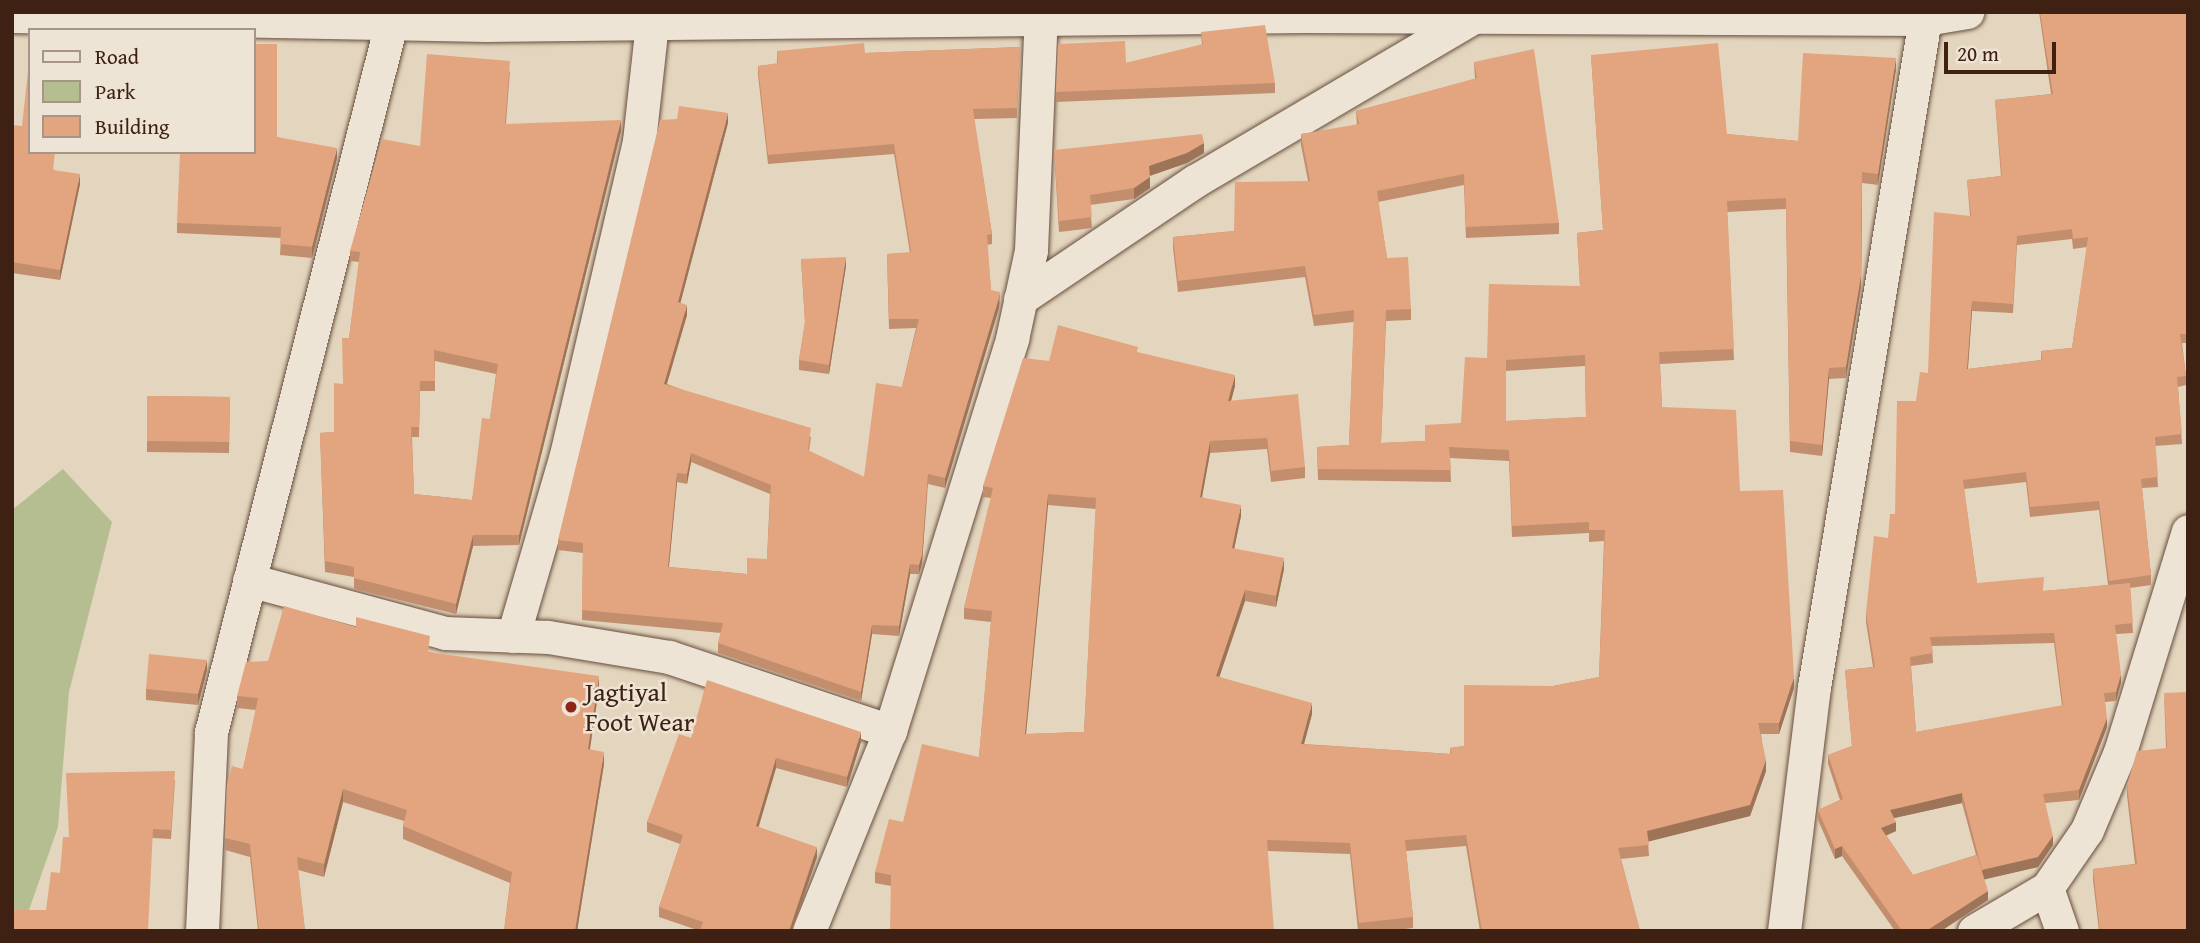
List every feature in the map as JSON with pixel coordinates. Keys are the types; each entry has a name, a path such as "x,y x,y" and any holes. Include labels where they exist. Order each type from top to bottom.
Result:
{"street":[{"path":"12,16 393,18 652,23 1041,15 1925,19 1967,12"},
{"path":"809,931 890,731 1020,299 1037,173 1041,15"},
{"path":"1020,299 1195,181 1473,16"},
{"path":"202,931 211,732 393,18"},
{"path":"1784,931 1814,687 1925,19"},
{"path":"513,636 566,455 639,141 652,23"},
{"path":"1974,931 2047,888 2087,830 2120,752 2188,531"},
{"path":"249,580 445,633 513,636 669,657 890,731"},
{"path":"2047,888 2062,931"}],"green space":[{"path":"63,469 112,522 69,692 58,827 29,910 12,911 12,510"}],"building":[{"path":"2040,12 2188,12 2188,334 2180,334 2186,376 2177,377 2182,434 2155,437 2158,477 2141,479 2151,575 2109,581 2099,501 2030,507 2026,472 1963,480 1977,583 2044,577 2043,591 2130,583 2133,623 2115,625 2121,674 2116,692 2104,693 2107,718 2079,790 2043,794 2053,836 2038,857 1982,870 1962,793 1890,810 1896,822 1881,828 1913,875 1977,855 1988,891 1926,931 1902,931 1842,846 1835,849 1818,810 1843,799 1828,755 1852,746 1845,670 1875,667 1866,613 1874,536 1888,538 1890,514 1895,514 1897,401 1916,401 1920,372 1928,373 1934,212 1971,216 1967,180 2002,176 1995,100 2053,94","holes":["2072,229 2073,239 2088,237 2072,348 2041,351 2042,360 1967,369 1972,301 2013,304 2017,236","2054,633 2063,705 1916,732 1910,657 1933,653 1930,637"]},
{"path":"1265,25 1275,83 1056,92 1058,44 1125,41 1126,63 1203,44 1201,32"},
{"path":"864,43 865,53 1020,47 1017,108 973,109 992,234 987,235 991,290 1000,292 999,298 945,478 928,474 922,555 919,565 910,564 899,626 872,625 861,692 718,643 723,623 582,610 583,543 558,540 660,120 677,119 679,106 728,113 678,302 687,305 664,384 811,428 808,450 864,477 876,383 902,387 919,319 889,319 887,254 911,252 894,144 768,155 758,66 778,63 777,51","holes":["691,453 771,485 767,559 747,558 747,574 668,567 677,473 687,474"]},
{"path":"1718,43 1727,134 1798,141 1803,53 1896,58 1878,174 1862,172 1861,276 1846,367 1829,368 1822,445 1790,441 1786,198 1727,201 1734,349 1659,352 1662,407 1736,410 1740,491 1783,490 1794,677 1779,723 1758,723 1766,760 1750,805 1647,831 1649,845 1618,848 1640,931 1482,931 1466,835 1405,840 1413,917 1359,923 1350,843 1267,840 1274,931 890,931 891,875 875,872 889,819 903,822 922,744 979,757 992,611 964,608 993,488 983,486 1023,358 1049,361 1058,325 1138,347 1137,352 1235,375 1228,401 1298,394 1305,467 1271,471 1267,438 1210,441 1200,497 1241,505 1232,548 1284,558 1276,596 1245,590 1216,676 1312,703 1301,744 1451,754 1450,748 1464,746 1464,685 1553,686 1599,677 1605,530 1589,530 1589,522 1512,526 1509,450 1449,447 1451,470 1318,469 1317,447 1349,445 1354,310 1314,315 1305,266 1178,281 1173,237 1234,231 1235,182 1310,181 1301,134 1359,124 1356,111 1477,78 1474,62 1534,49 1559,223 1466,227 1464,174 1377,191 1387,258 1408,257 1411,309 1386,310 1381,443 1425,441 1425,425 1461,423 1465,357 1487,358 1489,284 1580,286 1577,233 1603,230 1591,55","holes":["1585,355 1586,417 1506,421 1506,360","1048,494 1096,498 1084,732 1025,734"]},
{"path":"256,44 277,44 277,137 337,148 312,247 280,244 281,227 177,223 180,154 256,154"},
{"path":"427,54 510,61 505,124 621,120 519,535 473,535 456,604 354,578 354,567 325,561 320,433 334,432 334,383 343,384 342,338 349,338 360,252 350,251 382,139 420,146","holes":["434,350 498,364 490,419 482,418 472,500 414,494 411,427 419,427 420,381 435,381"]},
{"path":"28,71 28,154 55,154 53,170 80,174 60,270 12,262 12,125 22,126"},
{"path":"1202,134 1204,143 1187,153 1149,166 1150,177 1134,188 1090,195 1092,217 1059,221 1054,150"},
{"path":"846,257 829,365 799,360 805,321 801,259"},
{"path":"147,396 230,397 229,442 147,441"},
{"path":"284,606 356,627 356,617 430,636 428,652 599,676 588,749 604,752 575,931 504,931 512,872 403,826 407,810 343,789 324,864 297,857 305,931 259,931 250,844 225,838 227,784 232,766 243,769 258,698 237,696 246,662 268,661"},
{"path":"149,654 207,660 198,694 146,689"},
{"path":"707,680 861,732 847,777 776,758 756,826 817,847 789,931 703,931 700,930 703,922 659,907 683,835 647,822 679,734 691,738"},
{"path":"2188,692 2188,931 2100,931 2093,869 2137,864 2127,785 2137,751 2167,748 2164,693"},
{"path":"175,771 171,830 153,829 148,931 12,931 12,910 46,910 51,872 60,873 63,837 69,837 66,773"}],"place":[{"name":"Jagtiyal Foot Wear","path":"571,707"}]}
